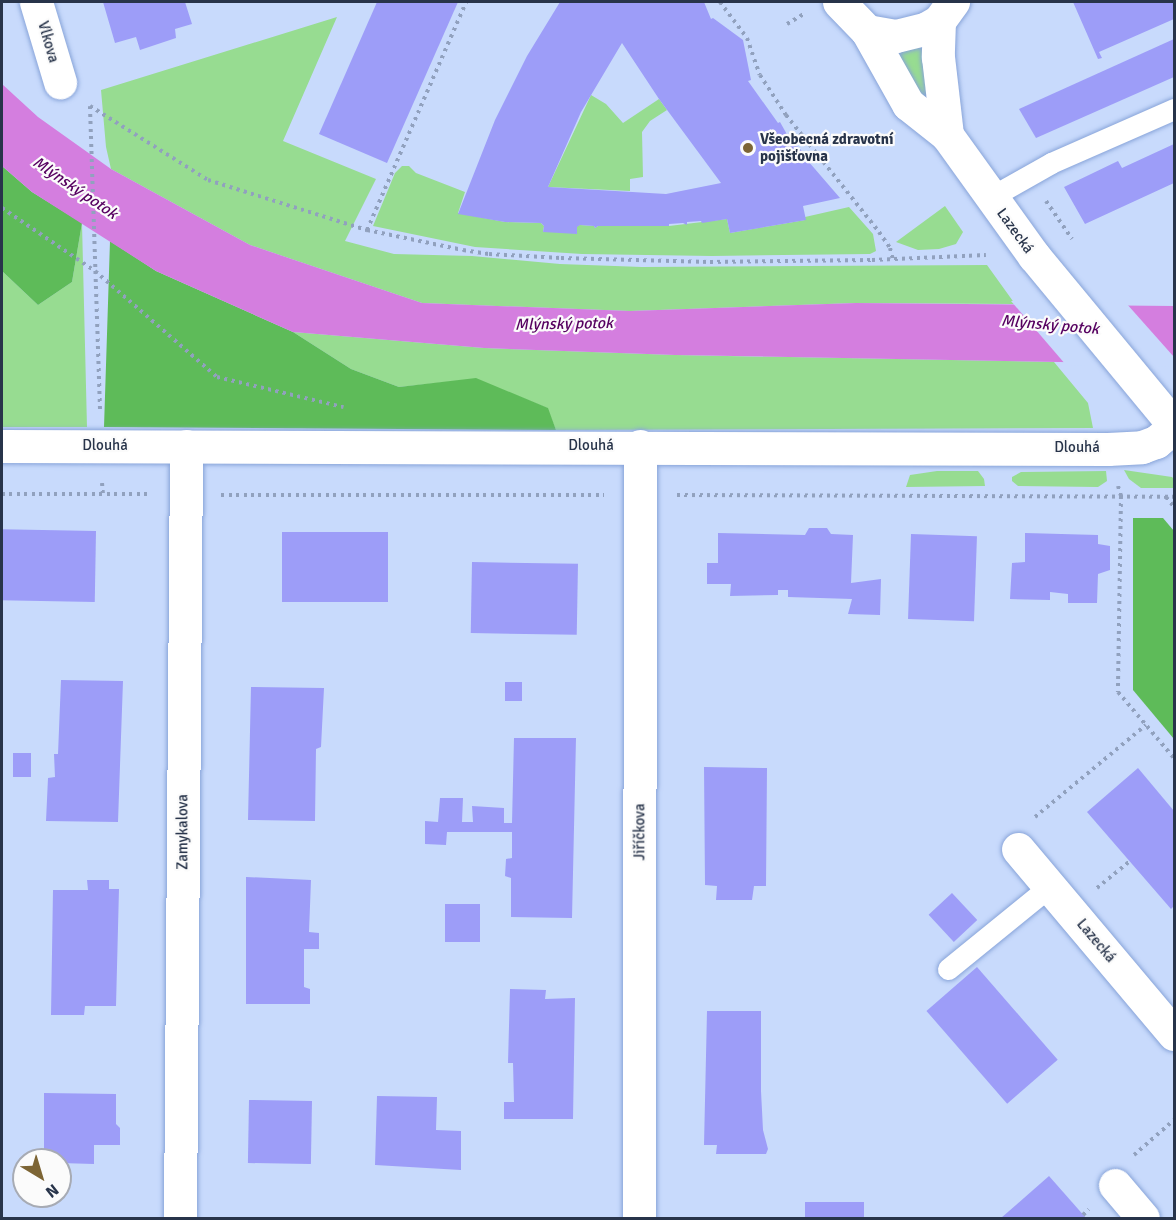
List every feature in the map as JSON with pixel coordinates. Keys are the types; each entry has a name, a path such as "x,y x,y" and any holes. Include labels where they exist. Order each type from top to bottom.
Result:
{"street":[{"name":"Vlkova","path":"36,2 60,82"},
{"name":"Lazecká","path":"839,2 867,31 908,104 947,135 1062,291 1168,418"},
{"path":"867,31 883,35 903,35 925,29 946,11"},
{"path":"946,11 938,57 947,135"},
{"name":"Dlouhá","path":"2,446 1108,448 1142,447 1156,442 1168,418"},
{"name":"Zamykalova","path":"180,1218 186,446"},
{"name":"Jiříčkova","path":"639,1218 640,446"},
{"name":"Lazecká","path":"1024,834 1050,886 1174,1034"},
{"path":"1115,1185 1143,1218"}],"lane":[{"path":"991,197 1051,163 1174,108"},
{"path":"948,969 1050,886"}],"path":[{"path":"367,230 466,2"},
{"path":"720,2 747,39 760,75 786,115 879,232 890,249 893,260"},
{"path":"103,494 90,106 208,180 367,230 498,254 710,262 893,260 991,255"},
{"path":"2,208 95,271 217,376 352,409"},
{"path":"591,446 594,495"},
{"path":"2,494 1174,497"},
{"path":"1121,496 1118,692 1174,759"},
{"path":"1166,497 1174,507"},
{"path":"1024,834 1146,725"},
{"path":"1091,893 1130,861"}],"green space":[{"path":"337,17 283,141 376,179 345,241 394,254 472,256 560,264 642,267 987,265 1015,304 856,303 630,311 422,303 250,245 111,169 106,147 101,90"},
{"path":"923,45 931,97 925,103 895,49"},
{"path":"591,95 606,104 623,123 659,99 667,110 650,121 642,132 643,177 630,179 630,191 548,187"},
{"path":"2,166 32,192 82,223 72,282 38,305 2,271"},
{"path":"402,166 409,166 416,173 465,192 458,213 505,222 541,223 544,226 543,232 580,225 595,228 598,226 669,226 727,219 730,233 805,220 805,217 849,207 873,234 876,251 870,254 712,256 582,254 475,247 373,226 395,173"},
{"path":"945,206 963,232 956,244 939,249 918,250 896,242"},
{"path":"82,223 87,427 2,427 2,271 38,305 72,282"},
{"path":"110,241 156,271 293,332 351,369 399,387 476,378 548,408 556,430 104,427"},
{"path":"293,332 484,348 675,355 1054,362 1088,403 1093,428 556,430 547,408 476,379 399,387 351,369"},
{"path":"1124,470 1172,477 1174,488 1141,488 1129,479"},
{"path":"937,471 978,471 984,479 985,486 906,487 910,475"},
{"path":"1106,471 1107,481 1098,487 1018,486 1012,481 1012,477 1021,472"},
{"path":"1133,518 1163,518 1174,531 1174,739 1133,690"}],"water":[{"name":"Mlýnský potok","path":"2,84 38,117 111,169 250,245 422,303 630,311 856,303 1174,306 1174,364 675,355 484,348 293,332 156,271 32,192 2,166"}],"pier":[{"path":"1011,301 1126,303 1174,357 1174,367 1066,365"}],"building":[{"path":"103,2 185,2 192,24 175,29 176,38 140,50 136,37 115,43"},
{"path":"377,2 458,2 387,163 319,134"},
{"path":"560,2 704,2 711,19 713,18 743,40 751,80 748,81 778,123 780,122 789,138 792,138 791,140 804,153 802,154 840,198 803,206 806,220 730,233 727,219 702,223 701,221 687,222 687,225 669,224 669,226 598,226 595,228 580,225 577,227 577,234 543,232 544,226 541,223 505,222 458,214 495,120 527,56","holes":["622,43 659,99 721,183 666,194 548,187 581,112"]},
{"path":"1073,2 1174,2 1174,19 1099,52 1102,58 1098,59"},
{"path":"1174,39 1174,77 1036,138 1019,109"},
{"path":"1174,144 1174,183 1085,224 1064,187 1118,161 1122,168"},
{"path":"809,528 827,528 831,534 853,535 851,583 881,579 880,615 848,614 852,599 788,597 788,590 778,590 778,595 730,596 731,584 707,584 707,563 718,563 718,533 805,535"},
{"path":"2,529 96,531 95,602 2,600"},
{"path":"282,532 388,532 388,602 282,602"},
{"path":"1025,533 1098,535 1098,544 1110,546 1110,570 1098,574 1097,603 1068,603 1068,594 1050,592 1050,600 1010,599 1012,563 1025,562"},
{"path":"911,534 977,536 974,621 908,619"},
{"path":"472,562 578,564 577,635 471,633"},
{"path":"61,680 123,681 118,822 46,821 48,778 55,777 54,754 58,754"},
{"path":"505,682 522,682 522,701 505,701"},
{"path":"251,687 324,688 321,747 316,749 315,821 248,820"},
{"path":"514,738 576,738 572,918 511,917 511,878 505,876 506,859 512,858 512,832 447,832 446,845 425,844 425,821 438,822 440,798 463,798 462,822 473,822 472,806 504,808 504,823 512,823"},
{"path":"13,753 31,753 31,777 13,777"},
{"path":"704,767 767,768 766,886 754,886 752,900 716,900 717,886 705,885"},
{"path":"1138,768 1174,811 1174,906 1171,909 1087,812"},
{"path":"246,877 311,880 309,932 319,933 319,949 304,949 304,987 310,989 310,1004 246,1004"},
{"path":"87,880 109,880 109,889 119,889 116,1006 85,1006 84,1015 51,1015 53,890 88,890"},
{"path":"952,893 977,920 954,942 929,915"},
{"path":"445,904 480,904 480,942 445,942"},
{"path":"977,967 1058,1060 1007,1104 926,1011"},
{"path":"510,989 546,990 545,999 575,998 573,1119 504,1119 504,1102 514,1102 513,1063 508,1063"},
{"path":"707,1011 761,1011 761,1091 763,1130 768,1149 766,1154 716,1154 717,1145 704,1145"},
{"path":"44,1093 116,1094 116,1124 120,1128 120,1145 94,1145 94,1164 72,1163 72,1148 44,1148"},
{"path":"377,1096 437,1097 436,1130 461,1131 461,1170 375,1165"},
{"path":"249,1100 312,1101 311,1164 248,1163"},
{"path":"1049,1176 1086,1218 1001,1218"},
{"path":"805,1202 864,1202 864,1218 805,1218"}],"place":[{"name":"Všeobecná zdravotní pojišťovna","path":"748,148"}]}
